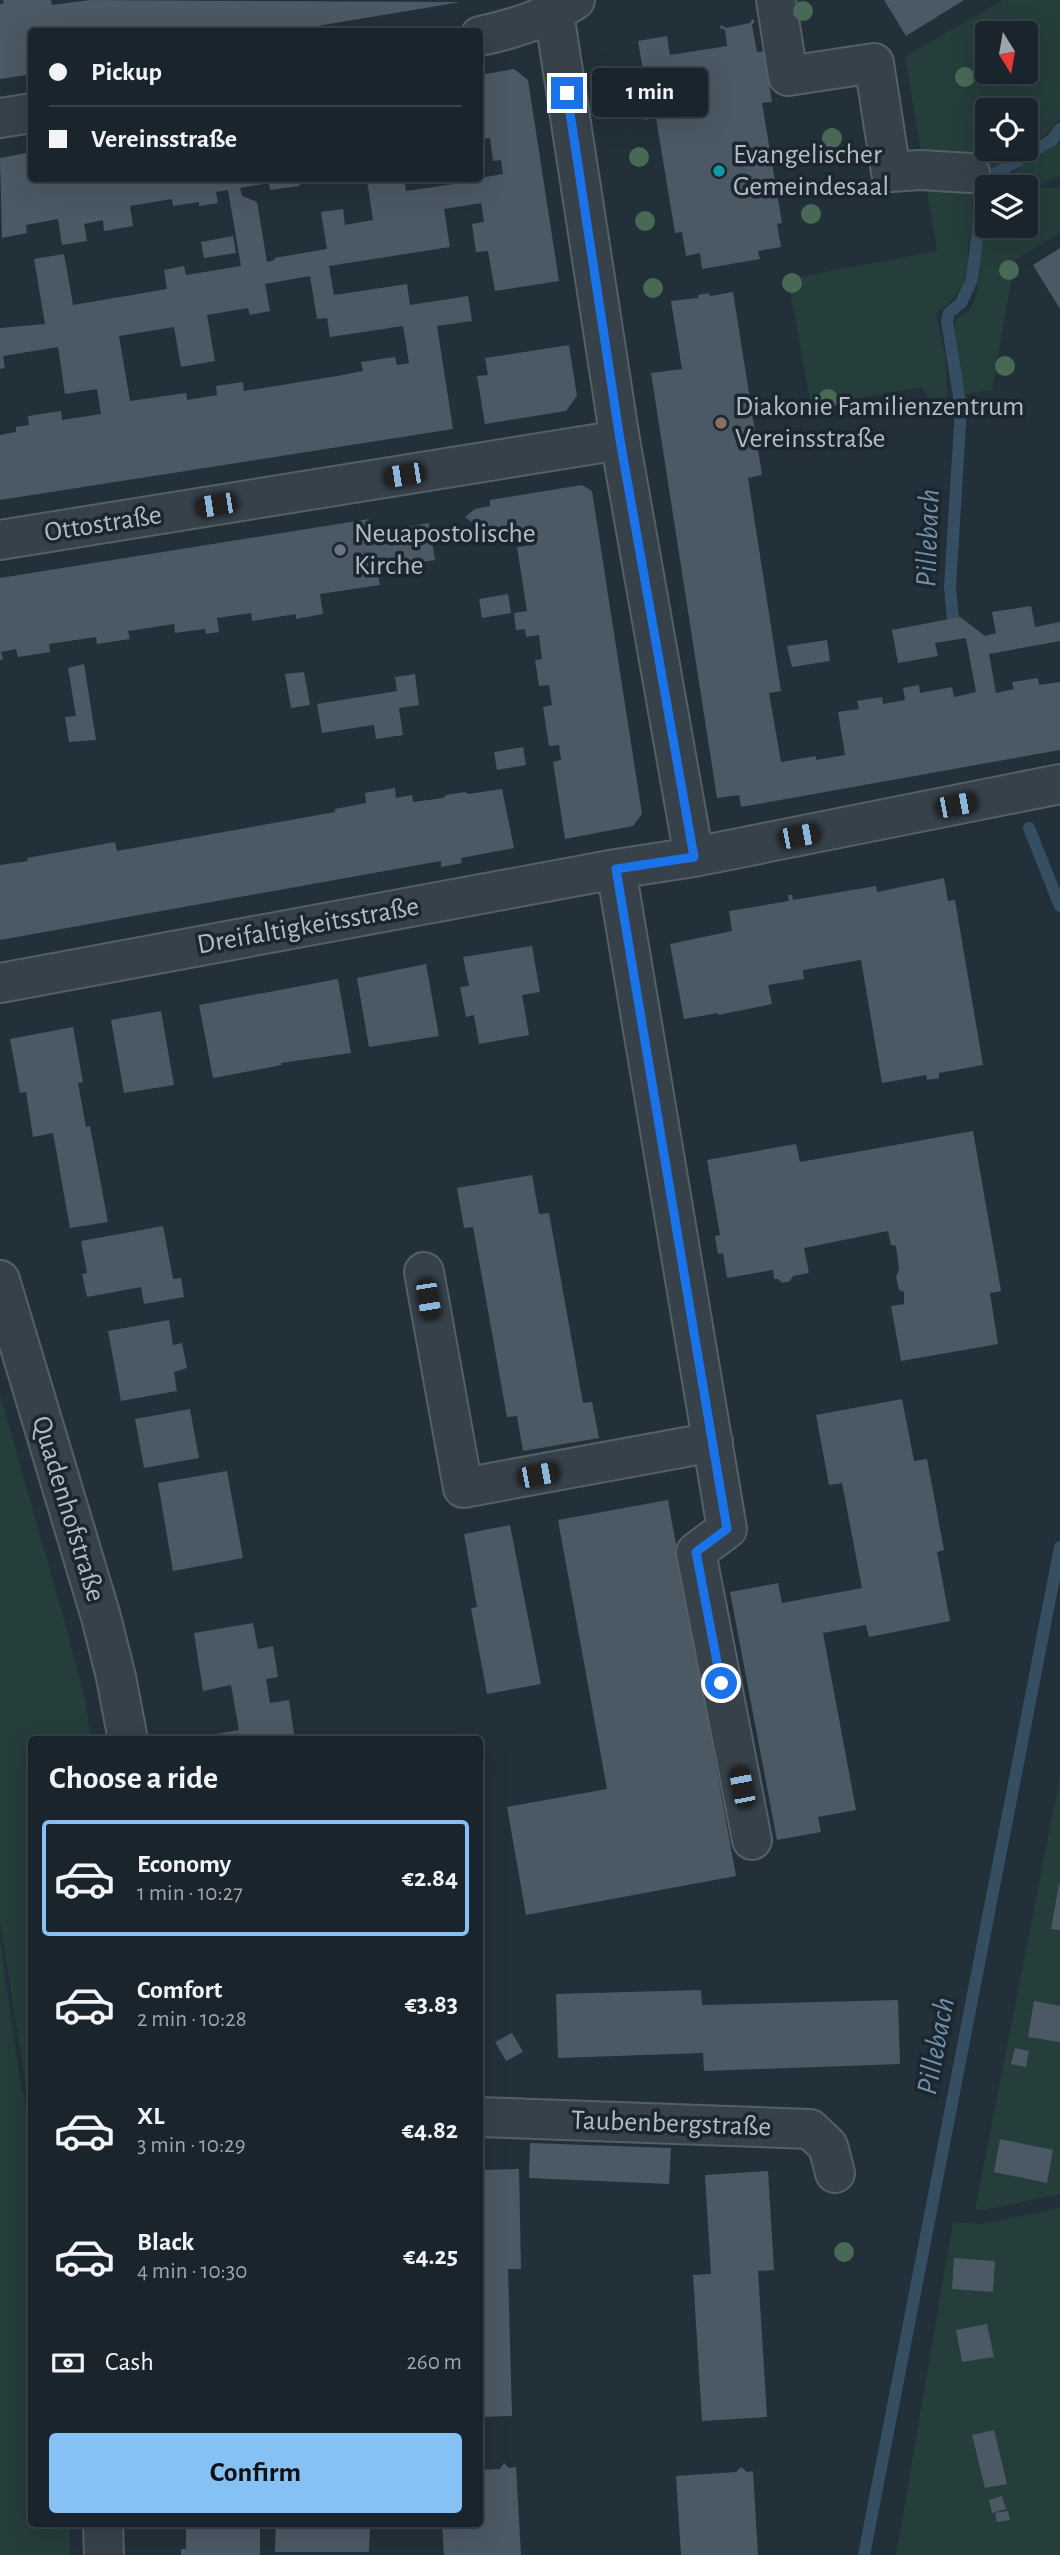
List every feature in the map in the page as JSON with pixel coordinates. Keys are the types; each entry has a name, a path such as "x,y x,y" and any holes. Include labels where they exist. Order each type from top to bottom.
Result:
{"street":[{"path":"776,0 788,76 874,63 891,172 920,170 970,173"},
{"path":"483,35 510,30 565,6 620,440 694,857"},
{"path":"0,118 28,114"},
{"name":"Ottostraße","path":"0,540 620,440"},
{"name":"Dreifaltigkeitsstraße","path":"0,983 616,869 694,857 1060,784"},
{"path":"616,869 727,1529 696,1552 752,1840"},
{"path":"424,1272 463,1488 713,1442"},
{"name":"Quadenhofstraße","path":"0,1280 101,1617 127,1736"},
{"name":"Taubenbergstraße","path":"483,2117 810,2129 828,2146 835,2173"},
{"path":"103,2527 104,2555"}],"green space":[{"path":"1003,0 1060,0 1060,117 1051,129 1038,141 1038,98 975,98 975,161 1007,161 987,175 975,175 975,195 972,204 975,223 968,242 968,268 962,287 947,305 936,313 945,355 947,397 929,400 922,387 811,406 788,279 937,251 905,57"},
{"path":"1060,138 1060,177 1038,187 1038,175 1011,175 1024,161 1038,161 1038,152"},
{"path":"1038,187 1060,188 1060,233 1015,260 992,390 964,394 956,359 955,319 971,309 977,293 980,272 978,256 984,238 1038,238"},
{"path":"0,1394 64,1619 85,1699 91,1736 28,1736 28,2099 0,1921"},
{"path":"1060,1777 1060,2194 985,2210 975,2209"},
{"path":"0,1940 21,2087 28,2115 28,2527 70,2527 70,2555 0,2555"},
{"path":"1060,2208 1060,2555 896,2555 953,2222 980,2224"}],"building":[{"path":"3,0 51,0 52,5 90,0 461,2 305,28 28,28 28,75 0,79 0,4 4,3"},
{"path":"884,0 964,0 906,36"},
{"name":"Evangelischer Gemeindesaal","path":"752,19 755,21 752,25 757,52 764,51 772,102 762,103 782,223 777,224 781,247 758,251 760,259 702,269 700,253 686,256 682,232 675,233 656,118 644,120 637,71 643,71 638,41 667,36 670,55 727,46 725,30 720,28 721,25 726,28 750,23"},
{"path":"514,69 528,80 559,281 495,291 488,251 476,252 472,224 484,222 481,203 444,209 450,247 329,266 334,295 407,284 410,305 468,296 472,321 437,326 453,429 0,500 0,435 16,432 16,427 29,425 28,416 61,411 62,420 101,414 97,389 65,394 58,347 3,356 5,368 0,369 0,328 45,324 34,259 64,254 73,305 167,289 164,270 184,266 186,275 241,266 228,190 216,192 218,203 199,206 199,202 173,206 172,199 130,206 133,226 104,231 103,220 84,224 87,241 62,245 58,219 26,225 27,233 2,238 0,158 28,153 28,182 300,182 300,186 270,190 269,183 240,188 242,196 257,202 267,262 275,260 274,258 327,249 321,212 343,209 345,225 373,220 367,182 405,182 406,191 454,182 483,182 483,177 503,174 501,160 493,161 490,138 483,139 483,74","holes":["310,276 317,319 327,318 330,337 403,326 409,363 397,365 395,357 361,362 363,371 337,376 244,391 243,382 216,386 217,395 187,400 186,393 130,401 119,336 174,327 181,367 215,361 207,315 248,308 250,315 270,311 265,284"]},
{"path":"233,236 236,253 204,258 201,242"},
{"path":"1060,248 1060,309 1033,265"},
{"path":"733,292 762,475 748,478 781,691 769,693 781,762 816,756 816,760 845,755 838,712 859,709 857,701 882,697 883,704 905,700 903,688 919,685 920,693 952,687 954,697 976,692 966,638 935,643 938,656 898,663 892,630 960,617 985,636 996,633 992,612 1031,606 1035,627 1060,622 1060,641 989,654 996,693 1014,689 1012,682 1038,678 1039,685 1060,682 1060,750 741,807 739,795 717,798 651,373 682,369 671,301 698,298 698,295 709,293 710,296"},
{"path":"569,345 577,396 566,411 485,424 477,376 488,375 485,358"},
{"path":"582,485 592,491 642,814 633,826 565,839 553,762 561,760 559,745 549,746 543,707 552,705 549,685 539,686 535,660 542,659 539,635 526,637 525,629 516,630 514,613 527,611 517,547 527,546 525,533 518,534 517,526 494,530 490,536 465,517 475,509 490,506 490,500"},
{"path":"369,519 371,533 429,523 435,560 377,569 380,585 320,594 323,614 296,619 296,614 252,621 251,613 217,618 219,632 206,634 205,629 175,633 174,624 128,631 130,639 97,644 96,637 49,644 50,652 18,657 16,649 1,652 3,659 0,660 0,578"},
{"path":"508,594 511,613 482,618 479,599"},
{"path":"827,640 830,661 792,667 787,646"},
{"path":"84,664 96,740 69,742 65,717 76,716 68,668"},
{"path":"304,672 310,705 291,708 285,674"},
{"path":"415,674 419,705 399,708 403,735 376,739 374,725 322,733 317,704 397,691 395,677"},
{"path":"523,747 526,765 497,770 494,752"},
{"path":"395,788 396,798 412,795 413,802 465,792 468,794 502,789 514,848 461,858 462,863 441,867 441,861 0,940 0,865 115,842 117,851 335,812 335,809 366,803 365,793"},
{"path":"944,878 948,901 955,900 983,1065 939,1073 939,1078 927,1080 926,1075 882,1083 861,960 803,970 804,979 768,985 772,1004 684,1019 670,944 732,931 729,911 789,901 788,895 792,895 793,900 876,886 877,892"},
{"path":"532,946 540,992 522,995 529,1035 479,1044 474,1015 466,1017 460,987 469,986 463,957"},
{"path":"426,964 439,1036 369,1047 357,978"},
{"path":"338,979 351,1053 281,1063 282,1065 213,1078 199,1005"},
{"path":"161,1011 174,1085 124,1093 111,1020"},
{"path":"73,1027 83,1082 78,1083 86,1127 90,1126 108,1222 70,1228 53,1133 33,1137 26,1092 20,1093 10,1039"},
{"path":"973,1131 1001,1291 990,1293 998,1344 901,1361 891,1306 904,1304 904,1292 899,1290 896,1277 899,1269 896,1246 891,1245 888,1231 804,1248 809,1273 793,1276 790,1281 782,1283 774,1279 773,1270 727,1278 723,1253 718,1254 715,1236 720,1235 707,1160 796,1144 800,1162"},
{"path":"532,1175 539,1214 549,1213 583,1403 592,1402 599,1438 523,1451 517,1416 507,1417 473,1227 464,1228 457,1188"},
{"path":"163,1226 173,1279 181,1278 184,1297 144,1304 141,1287 87,1297 82,1274 87,1273 81,1241"},
{"path":"169,1320 173,1345 182,1343 187,1368 174,1372 177,1391 121,1401 108,1331"},
{"path":"902,1399 914,1461 927,1459 944,1550 937,1552 950,1621 869,1637 866,1625 823,1633 856,1810 818,1817 821,1832 777,1840 730,1592 778,1583 782,1603 862,1588 842,1483 829,1485 816,1415"},
{"path":"190,1409 199,1458 144,1468 135,1419"},
{"path":"227,1471 243,1558 173,1571 158,1483"},
{"path":"668,1500 736,1876 526,1915 507,1807 607,1789 558,1520"},
{"path":"510,1525 541,1684 487,1694 471,1608 477,1607 464,1534"},
{"path":"253,1623 258,1649 273,1646 278,1677 266,1679 270,1703 289,1700 294,1736 210,1736 239,1730 231,1685 203,1691 194,1633"},
{"path":"1060,1884 1060,1930 1051,1929"},
{"path":"701,1990 702,2005 898,2000 900,2064 704,2071 703,2053 558,2058 556,1994"},
{"path":"1034,2001 1060,2006 1060,2042 1028,2037"},
{"path":"512,2033 523,2052 506,2061 495,2042"},
{"path":"1015,2048 1029,2051 1026,2067 1011,2064"},
{"path":"1000,2139 1053,2150 1047,2183 994,2172"},
{"path":"530,2143 671,2148 669,2184 529,2178"},
{"path":"519,2169 521,2269 508,2269 512,2416 483,2417 483,2170"},
{"path":"768,2171 774,2270 758,2271 767,2417 702,2421 693,2275 711,2274 705,2175"},
{"path":"954,2258 995,2261 993,2292 952,2289"},
{"path":"987,2324 994,2357 962,2362 956,2330"},
{"path":"994,2430 1007,2484 985,2488 972,2435"},
{"path":"504,2463 509,2468 516,2467 521,2555 444,2555 442,2527 483,2527 483,2470 500,2469"},
{"path":"741,2467 747,2472 753,2471 758,2555 681,2555 676,2476 736,2472"},
{"path":"1002,2496 1006,2509 992,2513 989,2500"},
{"path":"1008,2511 1010,2520 997,2522 995,2513"},
{"path":"186,2527 260,2527 260,2555 181,2555 181,2549 186,2549"},
{"path":"276,2527 370,2527 369,2552 275,2552"}],"waterway":[{"name":"Pillebach","path":"953,619 950,587 961,409 947,321 949,313 961,303 972,279 983,189 995,174 1052,140 1060,129"},
{"name":"Pillebach","path":"1029,828 1060,906"},
{"name":"Pillebach","path":"864,2555 1060,1547"}],"place":[{"name":"Evangelischer Gemeindesaal","path":"719,171"},
{"name":"Diakonie Familienzentrum Vereinsstraße","path":"721,423"},
{"name":"Neuapostolische Kirche","path":"340,550"}],"route":[{"path":"567,93 620,440 694,857 616,869 727,1529 696,1552 721,1683"}]}
